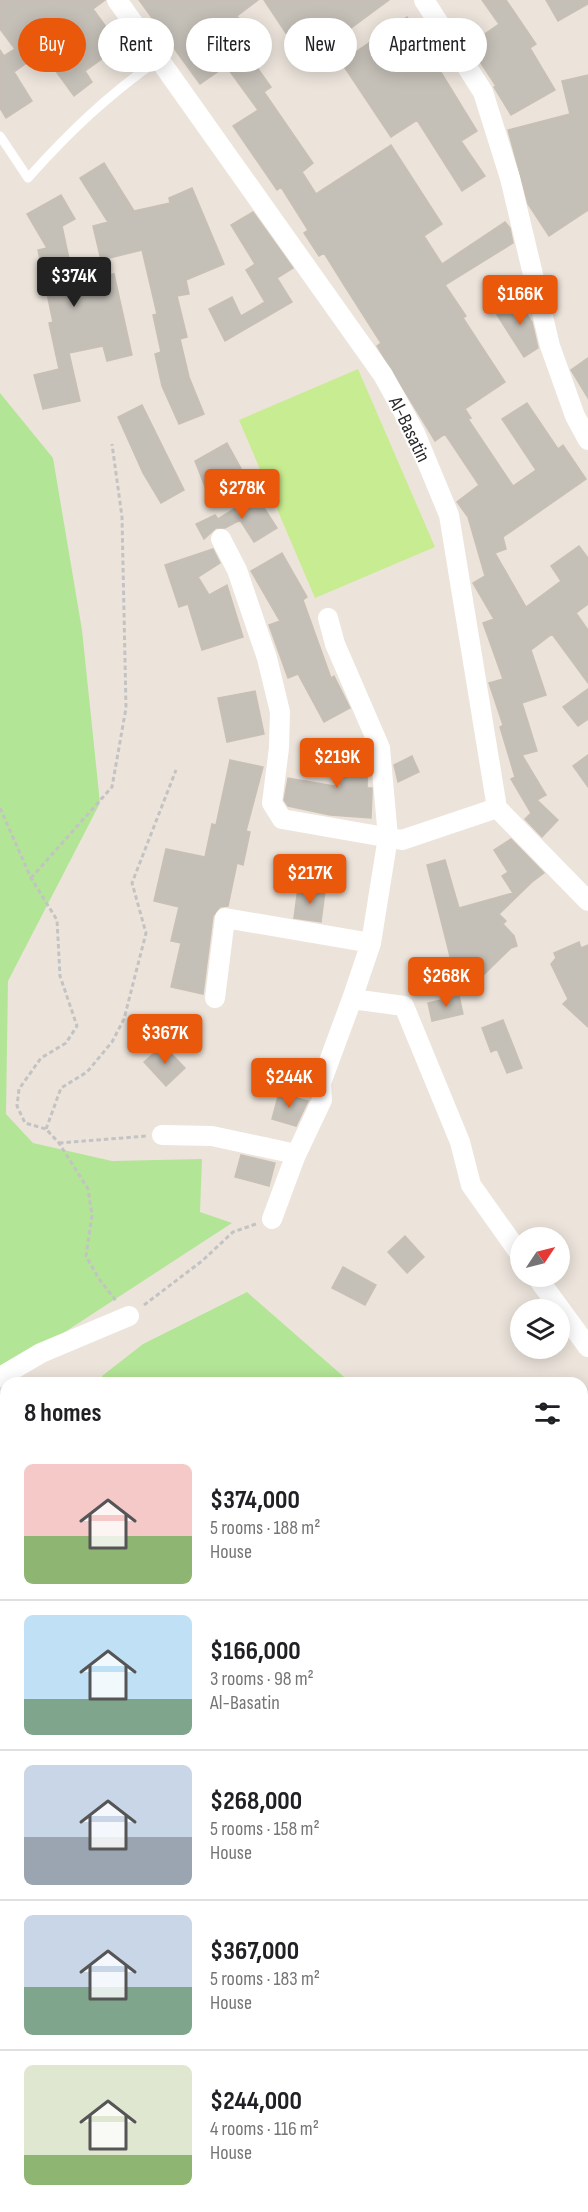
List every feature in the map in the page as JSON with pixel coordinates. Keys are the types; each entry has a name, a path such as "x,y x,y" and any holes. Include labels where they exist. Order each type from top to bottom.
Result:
{"street":[{"name":"Al-Basatin","path":"117,0 130,18"},
{"path":"424,0 483,92 510,178 550,346 575,416 588,440"},
{"name":"Al-Basatin","path":"168,72 383,375 415,433 449,515 496,808"},
{"path":"221,539 237,570 267,658 280,712 279,748 272,802 282,819 402,840 496,808 588,901"},
{"path":"272,1219 296,1154 322,1100 321,1083 371,944 388,837 380,747 335,644 328,618"},
{"path":"215,998 225,918 371,944"},
{"path":"352,999 404,1006 460,1142 471,1185 510,1240"},
{"path":"162,1135 212,1136 296,1154"},
{"path":"544,1287 588,1347"},
{"path":"0,1377 41,1353 129,1316"}],"lane":[{"path":"0,136 28,178 75,126 119,87 140,72"}],"path":[{"path":"31,878 112,787 126,708 122,517 112,444"},
{"path":"46,1129 61,1088 87,1072 112,1042 124,1019 146,933 132,883 176,770"},
{"path":"0,808 31,878 57,920 60,976 77,1026 66,1043 40,1058 19,1089 16,1106 25,1123 46,1129 59,1143 88,1190 92,1215 86,1256 99,1280 129,1316 202,1261 233,1232 272,1219"},
{"path":"59,1143 162,1135"}],"green space":[{"path":"358,369 435,547 315,598 239,420"},
{"path":"0,393 53,458 82,630 100,803 8,981 6,1114 33,1143 112,1161 202,1159 200,1212 232,1223 5,1371 0,1377"},
{"path":"247,1292 344,1377 102,1377 143,1344"}],"building":[{"path":"0,0 105,0 93,9 100,18 98,62 86,70 86,18 18,18 18,69 14,72 32,101 6,118 0,108 0,50 4,56 15,49 0,29"},
{"path":"139,0 258,0 237,16 238,18 186,18 186,65 174,48 174,18 152,18"},
{"path":"264,0 389,0 357,24 357,18 284,18 284,30"},
{"path":"482,0 506,0 536,44 530,48 555,90 511,115 487,72 487,32 499,24"},
{"path":"546,0 588,0 588,4 558,21"},
{"path":"369,43 369,72 441,72 477,131 461,141 485,176 462,191 417,120 391,137 348,72 357,72 357,51"},
{"path":"57,72 86,72 92,82 74,96"},
{"path":"191,72 217,72 200,84"},
{"path":"230,72 260,72 271,87 264,92 313,163 302,172 316,194 391,145 442,224 424,236 442,264 505,222 510,228 513,243 445,285 466,316 463,318 505,382 465,409 471,418 468,419 513,486 536,470 502,419 527,403 558,449 563,445 586,479 503,537 506,549 495,553 526,607 561,581 551,566 579,546 588,558 588,604 576,613 588,630 588,683 552,634 531,650 546,695 522,703 537,751 522,755 546,795 537,800 558,820 542,837 525,819 531,813 511,779 515,777 500,727 503,725 489,683 503,679 483,623 494,619 473,583 485,576 468,517 457,502 479,485 445,434 435,441 377,346 381,343 324,253 319,256 304,233 308,230 281,187 277,190 233,126 258,110"},
{"path":"588,75 588,210 549,236 528,204 508,130 570,114 562,81"},
{"path":"104,163 134,211 170,203 169,198 192,188 224,264 186,280 189,294 177,296 187,337 180,339 189,377 204,414 179,424 162,386 155,354 161,352 153,315 157,314 142,250 101,260 93,226 108,222 80,178"},
{"path":"61,195 75,219 62,226 74,282 114,274 132,355 107,361 103,346 69,353 80,401 43,409 34,375 59,369 49,323 53,322 38,250 47,248 27,214"},
{"path":"253,212 293,268 277,278 292,302 225,341 209,309 232,297 241,316 265,302 246,270 255,264 231,225"},
{"path":"525,296 529,311 526,313 532,322 538,348 524,357 497,315"},
{"path":"588,358 588,398 571,370"},
{"path":"142,405 184,490 161,503 143,473 118,417"},
{"path":"227,443 244,474 208,494 195,461"},
{"path":"256,495 277,528 254,542 240,520 225,528 216,528 204,539 196,524 215,515 218,519"},
{"path":"213,549 220,563 198,577 209,595 227,585 243,637 202,650 188,604 179,607 165,565"},
{"path":"282,553 307,597 303,600 331,678 334,676 350,708 324,722 298,674 288,678 269,625 280,621 251,571"},
{"path":"588,689 588,719 578,726 563,707"},
{"path":"255,691 264,734 227,742 218,698"},
{"path":"341,747 367,748 368,750 367,788 372,788 371,818 330,815 288,806 284,800 288,778 340,787"},
{"path":"588,755 588,787 573,766"},
{"path":"412,756 419,772 398,782 394,765"},
{"path":"230,760 263,767 246,831 250,832 243,865 237,863 228,906 220,907 213,916 203,994 171,987 181,943 171,941 179,907 154,901 166,849 205,857 212,824 216,825"},
{"path":"511,839 544,873 499,914 506,921 503,924 514,936 517,946 511,948 475,983 458,988 427,865 445,860 459,908 513,893 502,876 508,872 494,850"},
{"path":"298,888 325,891 321,922 294,918"},
{"path":"579,942 581,948 588,945 588,1027 563,1004 568,999 551,964 556,958 554,953"},
{"path":"459,996 463,1014 432,1021 428,1003"},
{"path":"503,1020 522,1068 507,1073 497,1049 491,1052 482,1028"},
{"path":"163,1045 185,1068 166,1086 144,1062"},
{"path":"279,1093 308,1101 296,1126 272,1119"},
{"path":"241,1155 275,1163 269,1186 235,1177"},
{"path":"405,1236 424,1257 407,1273 388,1252"},
{"path":"343,1267 376,1285 365,1305 332,1288"}]}
